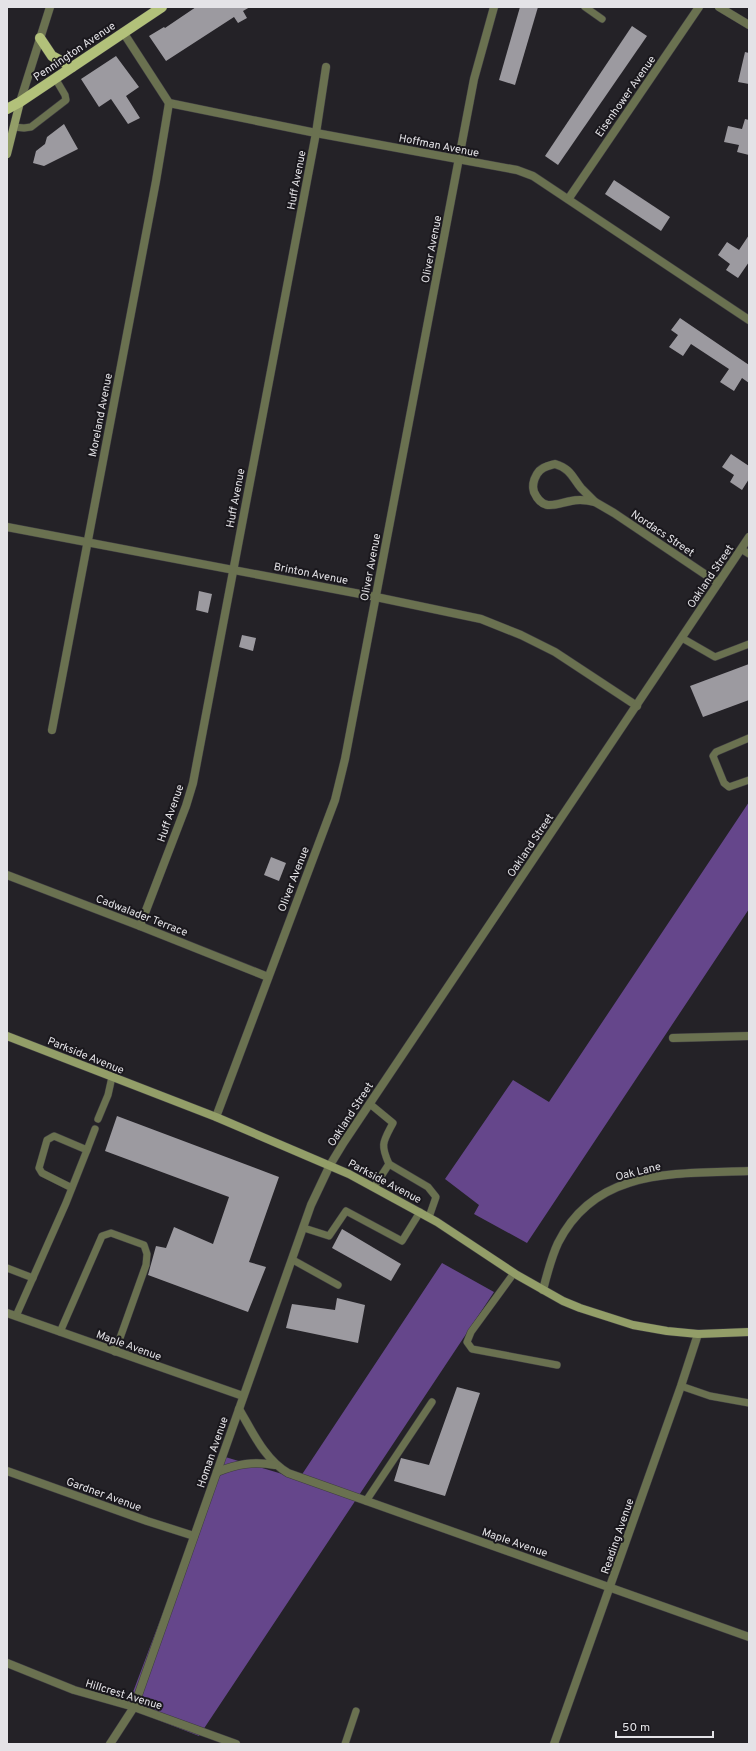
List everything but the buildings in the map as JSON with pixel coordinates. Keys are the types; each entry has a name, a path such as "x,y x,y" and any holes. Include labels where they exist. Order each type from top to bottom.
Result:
{"main road":[{"name":"Pennington Avenue","path":"7,109 20,102 162,7"},
{"path":"40,38 52,56 72,67"},
{"path":"7,154 20,102"},
{"name":"Parkside Avenue","path":"7,1036 216,1117 330,1165 374,1186 420,1212 514,1273 543,1290 580,1308 613,1319 667,1331 698,1334 749,1332"}],"street":[{"path":"20,102 50,7"},
{"name":"Oliver Avenue","path":"216,1117 335,800 345,759 474,79 494,7"},
{"name":"Eisenhower Avenue","path":"569,198 700,7"},
{"path":"719,7 749,25"},
{"path":"123,32 168,103"},
{"name":"Huff Avenue","path":"140,926 186,806 193,783 316,133 326,67"},
{"name":"Hoffman Avenue","path":"168,103 316,133 517,170 528,174 538,178 569,198 749,320"},
{"name":"Moreland Avenue","path":"52,730 156,181 168,103"},
{"name":"Nordacs Street","path":"595,502 579,500 555,506 546,505 539,500 534,491 533,486 535,476 539,470 547,466 555,464 564,467 569,471 580,487 595,502 614,513 718,583"},
{"name":"Brinton Avenue","path":"7,527 233,569 482,619 521,635 555,652 637,706"},
{"name":"Oakland Street","path":"330,1165 749,538"},
{"name":"Cadwalader Terrace","path":"7,875 140,926 268,978"},
{"path":"673,1038 749,1036"},
{"name":"Homan Avenue","path":"110,1744 134,1707 293,1260 311,1205 330,1165"},
{"name":"Oak Lane","path":"543,1290 554,1252 566,1230 584,1208 602,1194 626,1183 651,1177 677,1174 749,1171"},
{"name":"Maple Avenue","path":"7,1313 244,1396"},
{"name":"Reading Avenue","path":"554,1744 698,1334"},
{"name":"Maple Avenue","path":"239,1409 275,1465"},
{"name":"Maple Avenue","path":"217,1472 242,1464 259,1462 275,1465 288,1473 749,1637"},
{"name":"Gardner Avenue","path":"7,1471 147,1521 194,1536"},
{"name":"Hillcrest Avenue","path":"7,1663 74,1690 134,1707 236,1744"}],"lane":[{"path":"585,7 602,19"},
{"path":"14,127 31,127 66,100 65,95 55,78"},
{"path":"742,549 749,554"},
{"path":"682,638 715,657 749,644"},
{"path":"748,741 716,752 713,756 724,783 729,787 749,780"},
{"path":"98,1119 108,1095 112,1077"},
{"path":"370,1104 393,1123 383,1142 384,1153 389,1164 428,1187 436,1196 428,1217"},
{"path":"16,1316 72,1188 95,1129"},
{"path":"72,1188 42,1172 39,1168 47,1140 54,1136 87,1150"},
{"path":"374,1186 389,1164"},
{"path":"304,1228 329,1236 346,1211 402,1241 420,1212"},
{"path":"60,1332 102,1236 111,1233 144,1246 147,1254 142,1279 115,1352"},
{"path":"293,1260 338,1285"},
{"path":"7,1268 33,1278"},
{"path":"514,1273 471,1332 467,1342 472,1349 557,1365"},
{"path":"681,1386 710,1396 749,1404"},
{"path":"366,1501 432,1402"},
{"path":"345,1744 356,1711"}],"shaded area":[{"path":"749,802 749,909 527,1243 474,1214 479,1205 445,1179 513,1080 549,1102"},
{"path":"442,1263 494,1292 199,1736 127,1708 222,1456 299,1479"}]}
